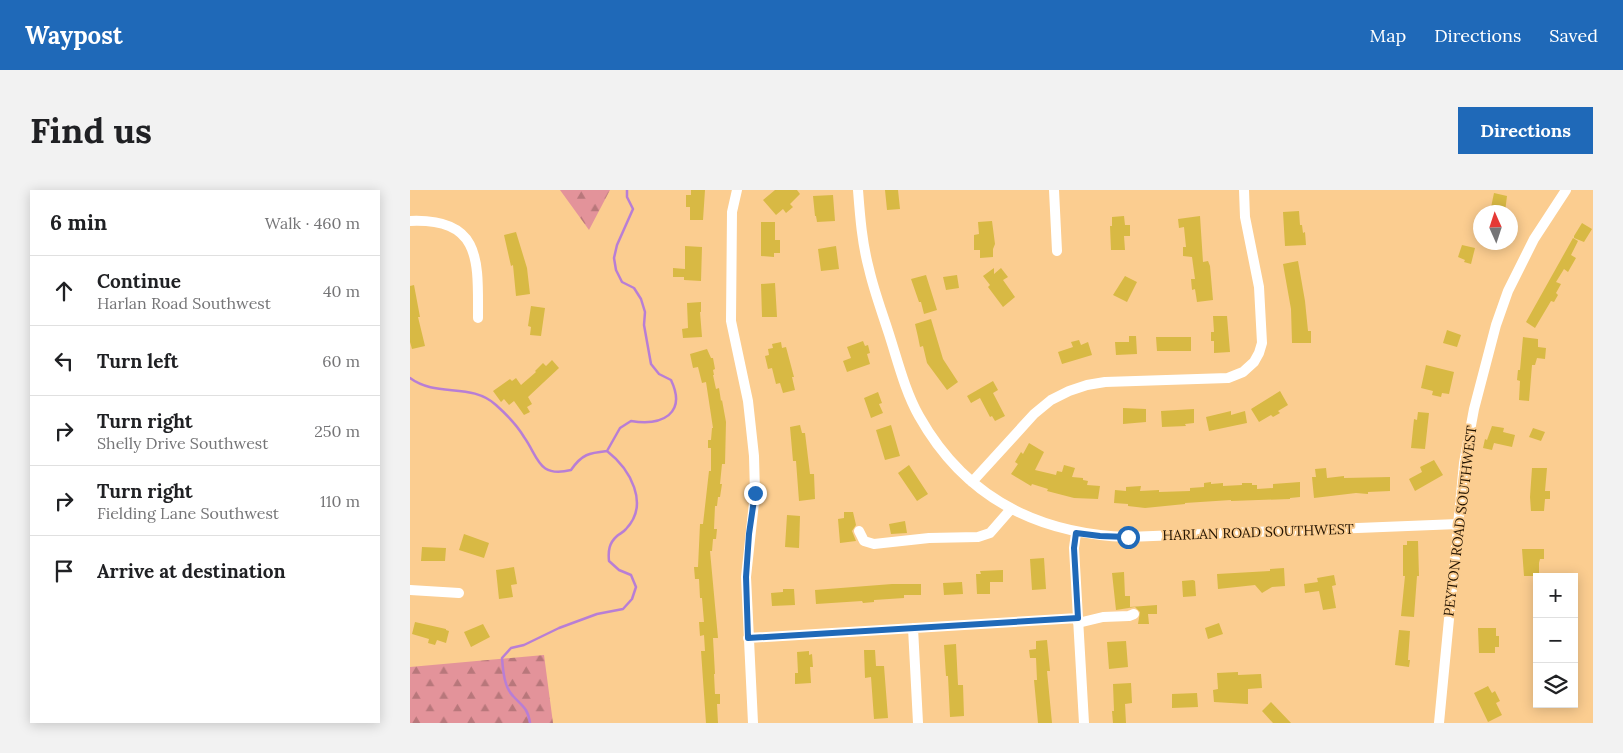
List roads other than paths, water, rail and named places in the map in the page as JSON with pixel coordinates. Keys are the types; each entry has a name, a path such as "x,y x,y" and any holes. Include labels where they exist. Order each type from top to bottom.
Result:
{"street":[{"path":"737,190 732,212 731,321 748,401 754,465 755,493 749,534 746,577 753,723"},
{"name":"HARLAN ROAD SOUTHWEST","path":"858,190 862,237 868,269 905,385 918,414 950,460 972,482 995,500 1046,524 1076,533 1100,536 1128,537 1458,524"},
{"path":"1054,190 1057,251"},
{"path":"972,482 1034,414 1052,400 1069,391 1105,382 1228,378 1243,372 1254,362 1262,343 1261,304 1245,217 1244,190"},
{"name":"PEYTON ROAD SOUTHWEST","path":"1439,723 1465,460 1474,409 1496,325 1508,291 1534,239 1564,191"},
{"path":"410,221 439,222 450,226 466,239 473,248 476,266 478,318"},
{"path":"859,531 864,541 874,544 929,538 978,537 990,533 1011,508"},
{"path":"1076,533 1074,548 1084,723"},
{"path":"410,590 460,593"},
{"path":"748,638 1078,620 1134,614"},
{"path":"913,628 918,723"}],"waterway":[{"path":"607,451 620,428 631,421 642,422 661,419 669,415 674,409 676,401 671,380 659,374 651,364 644,325 645,312 641,299 634,288 622,282 616,270 614,258 617,245 633,209 627,197 627,190"},
{"path":"410,378 420,384 431,387 476,394 486,398 515,424 537,459 546,469 560,472 571,470 582,457 607,451 623,467 634,487 637,498 633,519 625,530 612,541 609,554 609,561 619,570 631,575 636,587 632,599 623,609 597,614 559,628 524,645 511,648 502,658 508,688 526,711 530,723"}]}
